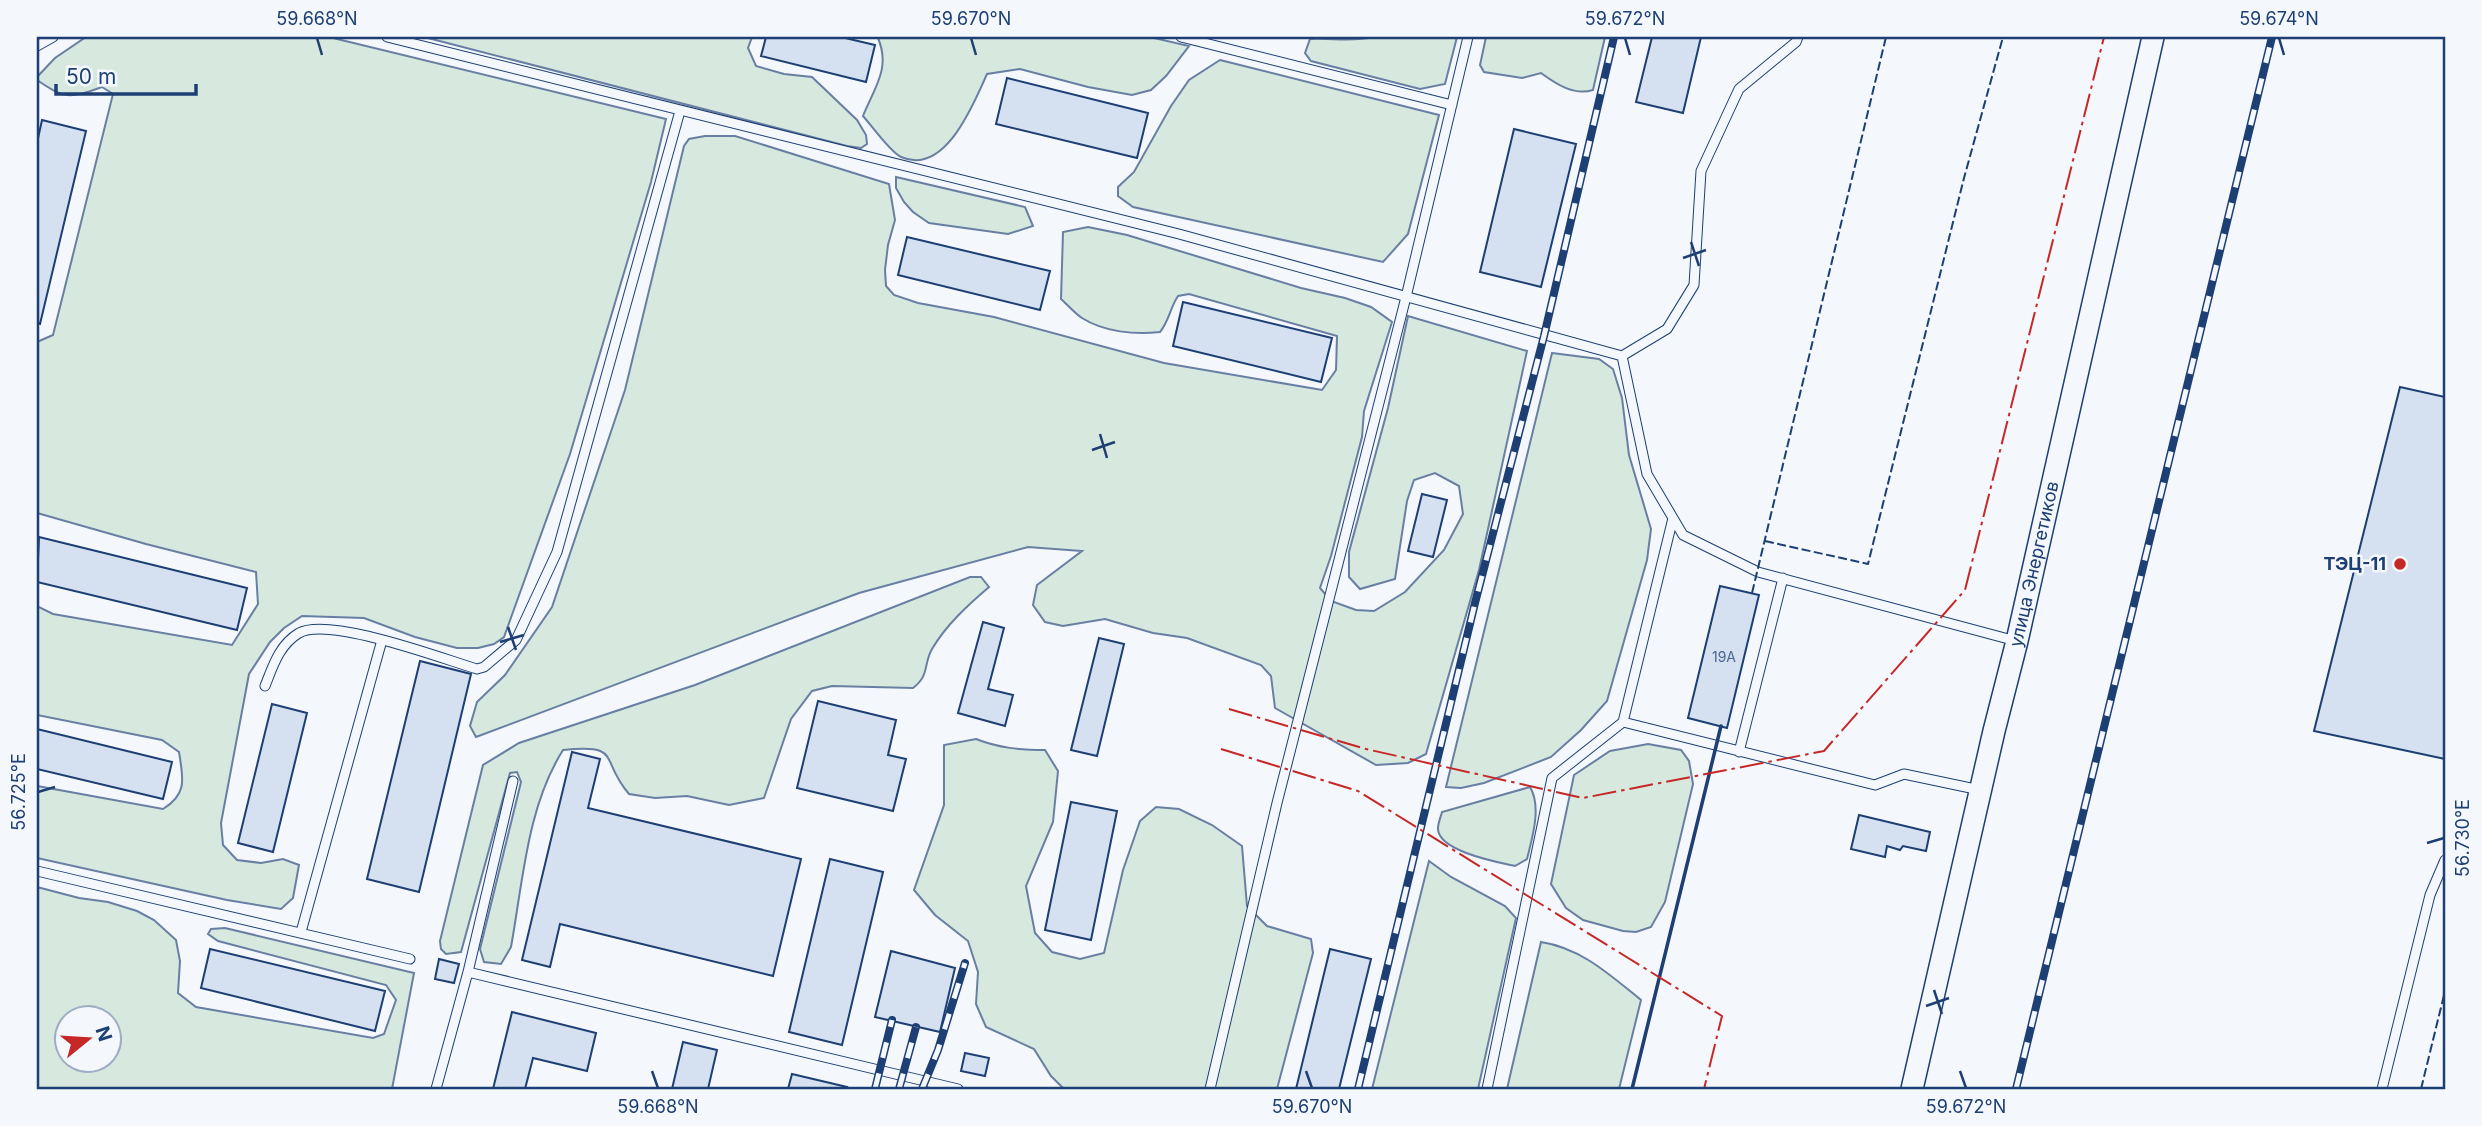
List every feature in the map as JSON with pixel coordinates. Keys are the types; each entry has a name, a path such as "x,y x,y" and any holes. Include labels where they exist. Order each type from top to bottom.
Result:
{"street":[{"name":"улица Энергетиков","path":"1912,1089 2017,641 2153,37"}],"lane":[{"path":"37,46 52,37"},
{"path":"387,37 1179,234 1622,356 1667,329 1694,285 1702,171 1739,89 1796,42 1798,37"},
{"path":"1181,37 1452,104"},
{"path":"1210,1089 1277,803 1406,297 1468,37"},
{"path":"265,686 278,653 300,632 325,629 382,640 477,669 485,667 516,640 557,552 680,111"},
{"path":"1622,356 1647,474 1684,535 1758,572 2017,641"},
{"path":"1487,1089 1552,778 1623,722 1673,518"},
{"path":"1740,752 1783,578"},
{"path":"301,932 382,640"},
{"path":"1623,722 1875,785 1904,774 1980,790"},
{"path":"436,1089 468,972 513,781"},
{"path":"2382,1089 2430,895 2445,860"},
{"path":"37,871 410,959"},
{"path":"468,972 958,1089"}],"shaded area":[{"path":"86,37 329,37 666,119 651,182 570,454 504,637 494,644 478,648 457,648 415,637 364,618 302,616 270,642 249,674 221,823 223,845 237,860 261,863 283,859 299,865 293,898 281,909 227,900 37,858 37,786 163,809 177,797 182,778 179,752 162,740 37,715 37,606 53,614 232,645 258,604 256,572 37,513 37,342 53,335 113,94 102,87 82,94 61,94 37,80 37,77 55,58"},
{"path":"424,37 752,37 748,48 756,66 784,74 812,77 857,120 866,135 867,144 861,148 847,146"},
{"path":"871,37 1150,37 1189,46 1166,76 1151,90 1132,95 1088,87 1020,69 987,74 974,103 955,134 944,147 931,156 917,160 897,154 863,116 882,69 882,49 878,38"},
{"path":"1374,37 1457,37 1445,84 1420,89 1311,61 1305,53 1310,39 1350,40"},
{"path":"1486,37 1605,37 1593,90 1572,90 1541,73 1522,78 1484,72 1480,65"},
{"path":"1220,60 1439,115 1408,234 1383,262 1133,207 1118,196 1118,187 1134,172 1171,106 1189,80"},
{"path":"735,136 889,184 895,220 888,245 886,286 894,295 918,303 994,317 1164,363 1322,390 1336,370 1337,336 1189,294 1178,296 1160,332 1120,331 1100,327 1082,318 1061,299 1063,232 1088,227 1127,235 1301,288 1345,298 1371,307 1392,322 1364,411 1362,437 1320,588 1331,601 1356,610 1374,611 1405,592 1444,550 1463,514 1459,486 1435,473 1414,480 1407,501 1395,579 1360,589 1349,577 1349,552 1388,408 1408,316 1527,351 1479,570 1426,754 1408,763 1376,765 1275,708 1271,676 1261,665 1187,638 1153,633 1105,619 1063,626 1045,622 1033,605 1037,585 1082,551 1028,547 859,593 476,737 470,726 477,702 505,675 552,607 625,390 684,146 689,139"},
{"path":"896,177 1025,207 1033,226 1008,234 929,223 904,202 896,188"},
{"path":"1552,353 1599,359 1613,369 1622,398 1629,455 1651,529 1647,560 1607,701 1581,730 1551,757 1484,783 1461,788 1446,787"},
{"path":"970,577 981,577 989,587 965,608 944,632 929,655 922,679 913,688 832,686 812,691 791,719 764,798 729,805 687,796 655,798 629,794 602,752 594,749 563,750 541,796 534,820 511,947 501,964 484,962 480,949 521,782 517,772 510,773 461,952 446,954 441,949 440,941 483,765 519,743 695,685"},
{"path":"976,739 1010,748 1045,750 1058,771 1053,822 1026,886 1035,933 1052,952 1080,959 1104,953 1123,870 1140,821 1156,807 1179,809 1212,825 1242,846 1247,906 1267,926 1311,939 1313,953 1277,1089 1064,1089 1051,1076 1034,1049 986,1027 976,1004 978,972 968,941 935,915 914,890 944,805 944,745"},
{"path":"1648,744 1681,750 1689,761 1693,784 1665,902 1651,927 1636,932 1623,931 1583,920 1566,908 1551,884 1574,775 1610,751"},
{"path":"1530,787 1536,813 1533,832 1527,859 1515,866 1469,854 1447,843 1440,836 1438,826 1442,812"},
{"path":"1429,861 1451,877 1505,906 1516,918 1478,1089 1372,1089"},
{"path":"37,887 108,902 137,911 154,920 176,940 180,961 178,993 196,1007 373,1038 384,1034 396,1000 386,985 218,941 208,934 211,929 225,928 414,973 392,1089 37,1089"},
{"path":"1541,942 1582,956 1641,1000 1619,1089 1507,1089"}],"building":[{"path":"766,37 841,37 875,45 866,82 761,56"},
{"path":"1652,37 1701,37 1683,113 1636,102"},
{"path":"1007,78 1148,113 1137,158 996,124"},
{"path":"42,120 86,131 40,324 37,323 37,143"},
{"path":"1514,129 1576,144 1541,287 1480,272"},
{"path":"907,237 1050,271 1040,310 898,275"},
{"path":"1183,302 1332,338 1321,382 1173,346"},
{"name":"ТЭЦ-11","path":"2400,387 2445,397 2445,759 2314,731"},
{"path":"1422,494 1447,500 1433,557 1408,551"},
{"path":"39,537 247,588 237,630 37,582"},
{"path":"1720,586 1759,595 1727,728 1688,718"},
{"path":"983,622 1004,628 988,689 1013,695 1005,726 958,713"},
{"path":"1099,638 1124,644 1097,756 1071,750"},
{"path":"420,661 471,674 419,892 367,879"},
{"path":"818,701 896,720 888,755 906,759 893,811 797,788"},
{"path":"272,704 307,713 273,852 238,843"},
{"path":"37,729 172,762 163,799 37,769"},
{"path":"572,752 600,759 588,808 801,859 773,976 560,924 550,967 522,960"},
{"path":"1071,802 1117,811 1091,940 1045,930"},
{"path":"1859,815 1930,832 1926,851 1903,846 1900,850 1887,846 1885,857 1851,849"},
{"path":"830,859 883,872 842,1045 789,1032"},
{"path":"210,949 385,991 375,1031 201,988"},
{"path":"1330,949 1371,959 1339,1089 1296,1089"},
{"path":"891,951 955,968 940,1032 875,1017"},
{"path":"439,959 459,964 454,983 435,979"},
{"path":"512,1012 596,1033 587,1071 533,1058 525,1089 493,1089"},
{"path":"683,1042 717,1050 708,1089 672,1089"},
{"path":"965,1053 989,1058 985,1076 961,1071"},
{"path":"792,1074 847,1087 788,1089"}],"railway":[{"path":"1358,1089 1475,603 1544,336 1614,37"},
{"path":"2016,1089 2272,37"},
{"path":"922,1089 938,1050 965,963"},
{"path":"875,1089 892,1020"},
{"path":"899,1089 916,1027"}],"fence":[{"path":"1752,593 1886,37"},
{"path":"1765,541 1868,564 1964,178 2003,37"},
{"path":"2421,1089 2445,991"}],"wall":[{"path":"1632,1089 1721,726"}],"power":[{"path":"1229,709 1366,749 1583,798 1824,751 1965,590 2104,37"},
{"path":"1221,749 1358,791 1722,1016 1704,1089"}],"place":[{"name":"ТЭЦ-11","path":"2400,564"}]}
